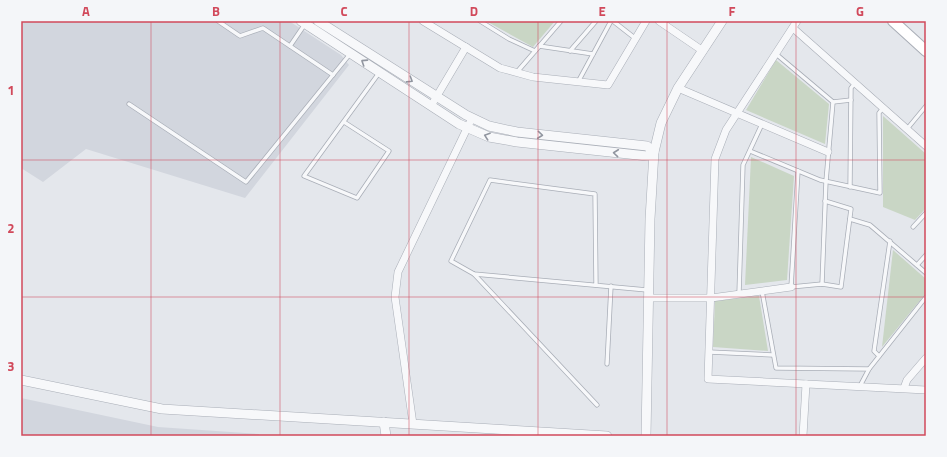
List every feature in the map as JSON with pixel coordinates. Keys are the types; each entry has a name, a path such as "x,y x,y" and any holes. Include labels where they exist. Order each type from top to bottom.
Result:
{"main road":[{"path":"893,21 926,51"}],"street":[{"path":"318,21 436,96 472,118 489,126 516,132 647,146 654,152"},
{"path":"423,21 500,68 533,77 608,85 646,21"},
{"path":"659,21 703,51"},
{"path":"646,436 650,219 654,152 661,123 678,88 722,21"},
{"path":"797,21 726,130 715,159 708,379 926,390"},
{"path":"303,22 459,124 490,137 517,142 648,156 654,152"},
{"path":"793,28 926,146"},
{"path":"431,106 466,47"},
{"path":"678,88 828,152"},
{"path":"413,424 395,297 398,272 472,118"},
{"path":"649,294 711,298 791,287"},
{"path":"904,388 907,380 926,358"},
{"path":"21,380 162,409 384,422 522,433 606,436"},
{"path":"803,436 806,384"},
{"path":"384,422 386,436"}],"lane":[{"path":"218,21 240,36 263,28 333,75"},
{"path":"480,21 509,39 535,52"},
{"path":"516,73 561,21"},
{"path":"570,51 596,21"},
{"path":"578,82 612,21 636,39"},
{"path":"290,46 303,22"},
{"path":"539,46 593,54"},
{"path":"129,104 246,182 351,54"},
{"path":"776,54 833,102 851,100"},
{"path":"344,122 389,151 357,198 304,176 380,72"},
{"path":"850,186 851,88 855,83"},
{"path":"822,284 826,181 833,102"},
{"path":"906,129 926,106"},
{"path":"750,151 826,181 880,193 879,113 883,108"},
{"path":"739,294 743,165 762,124"},
{"path":"798,171 791,287 822,284 841,287 851,209 825,202"},
{"path":"596,285 595,194 490,180 451,261 474,274 597,405"},
{"path":"913,227 926,213"},
{"path":"850,219 870,225 926,273"},
{"path":"879,356 874,351 890,241"},
{"path":"917,265 926,255"},
{"path":"474,274 611,286 649,294"},
{"path":"607,364 611,286"},
{"path":"762,290 776,368 869,369"},
{"path":"860,386 869,369 926,297"},
{"path":"709,352 773,355"}],"shaded area":[{"path":"21,21 289,21 341,55 349,65 245,198 86,149 43,182 21,168"},
{"path":"21,398 158,427 259,434 259,436 21,436"}],"green space":[{"path":"486,21 555,21 533,47"},
{"path":"776,60 829,104 825,144 746,110"},
{"path":"883,116 926,154 926,208 915,220 883,207"},
{"path":"751,157 794,176 787,280 745,285"},
{"path":"893,250 926,279 926,293 882,347"},
{"path":"759,296 768,351 713,347 715,301"}]}
